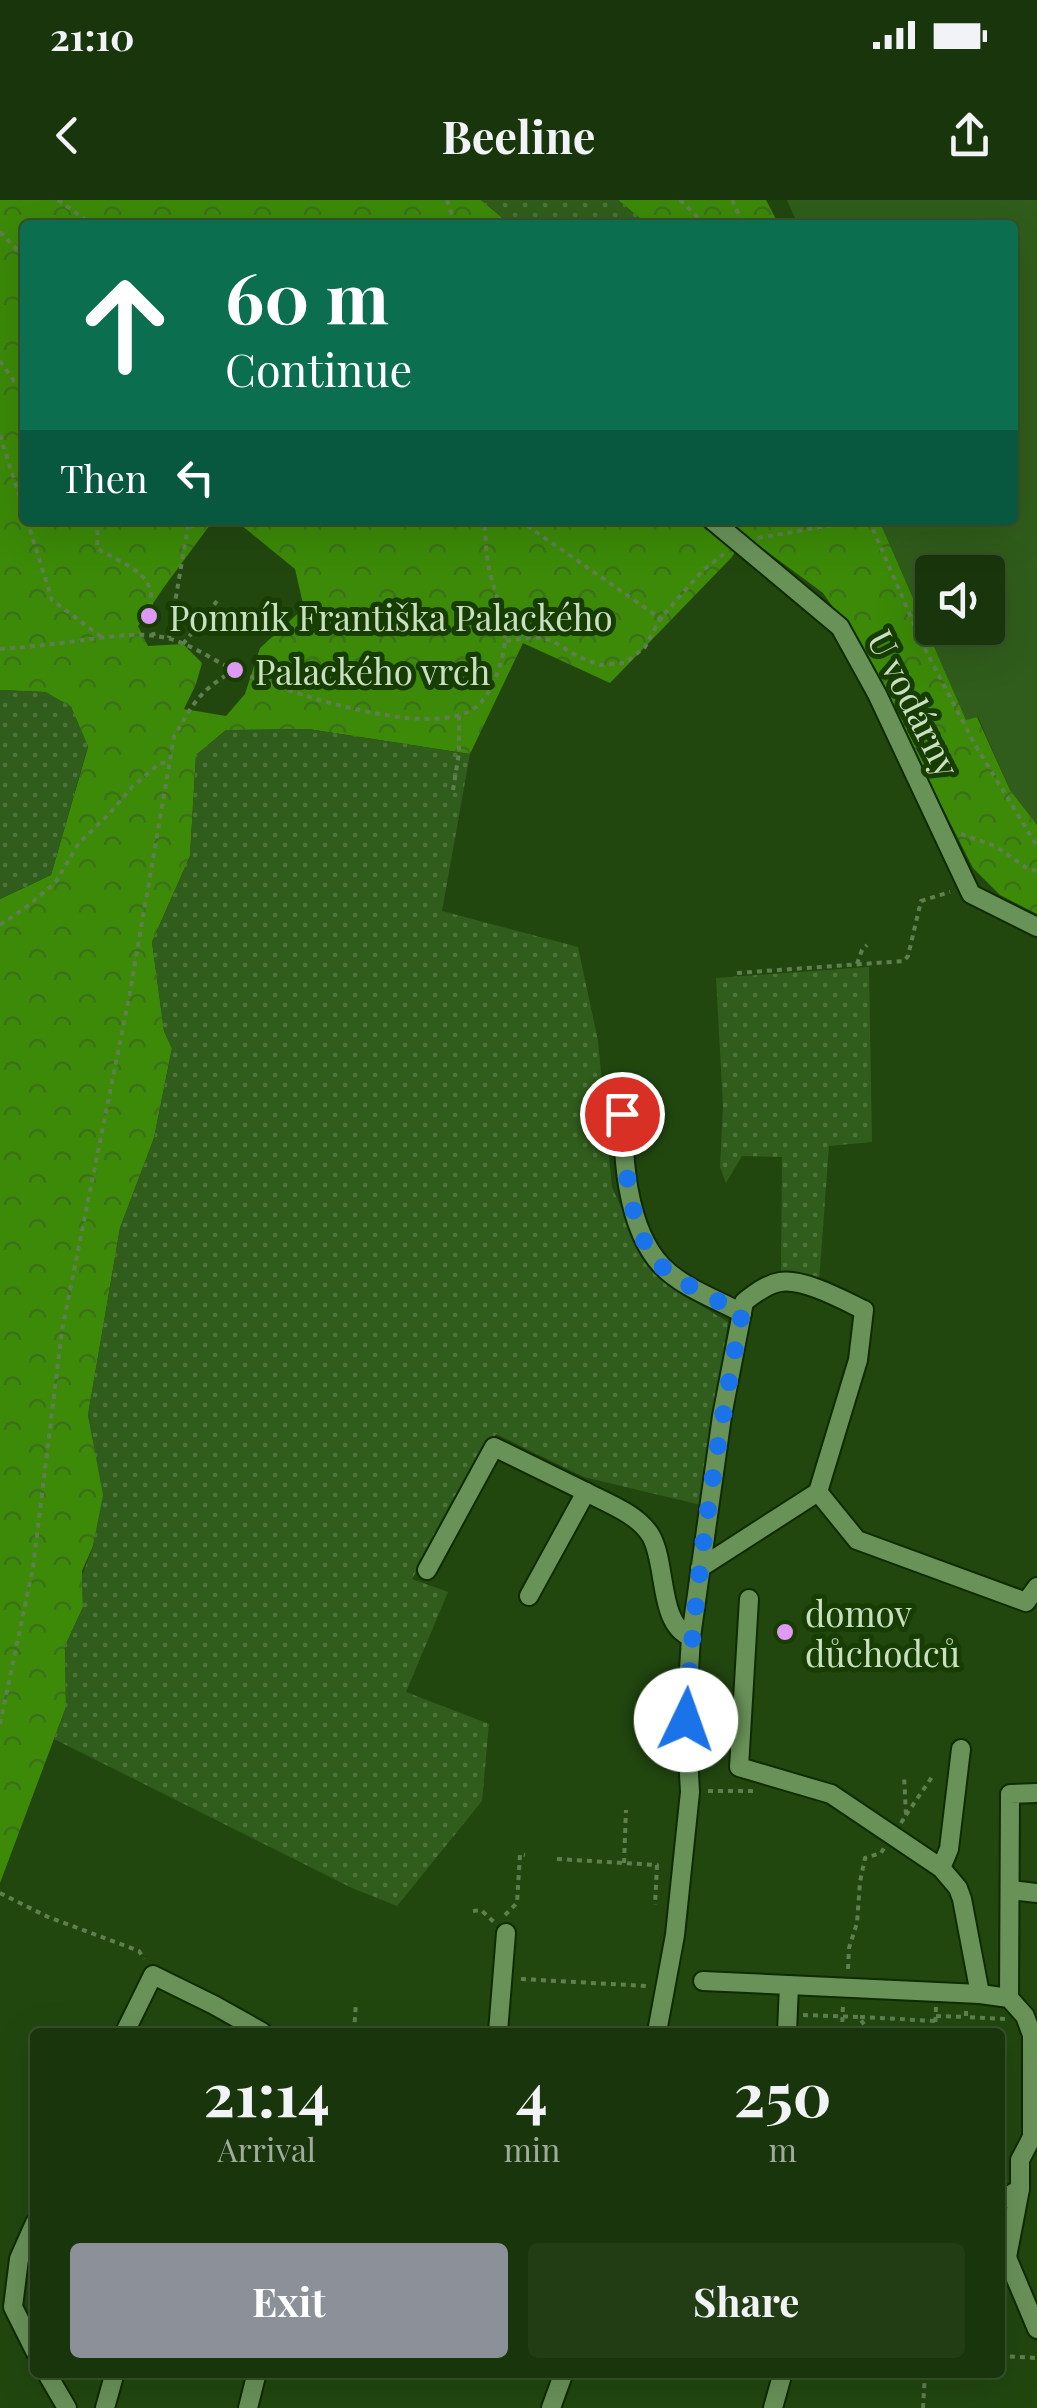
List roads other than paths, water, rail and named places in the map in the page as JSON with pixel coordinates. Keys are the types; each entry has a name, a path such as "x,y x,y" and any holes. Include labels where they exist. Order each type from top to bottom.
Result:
{"street":[{"name":"U vodárny","path":"718,525 840,627 971,894 1037,926"},
{"path":"636,1086 621,1087 624,1158 639,1227 651,1253 664,1269 742,1313"},
{"path":"658,2028 675,1936 690,1792 686,1720 691,1636 700,1568 722,1416 744,1302 780,1282 816,1288 864,1310 858,1360 818,1492 700,1568"},
{"path":"427,1570 494,1447 639,1522 652,1538 672,1620 683,1634 691,1636"},
{"path":"529,1596 586,1492"},
{"path":"818,1492 858,1540 1026,1602 1037,1588"},
{"path":"749,1599 739,1767 831,1794 941,1868 962,1899 972,1993"},
{"path":"941,1868 950,1849 961,1749"},
{"path":"1009,1998 1010,1794 1037,1793"},
{"path":"1011,1890 1037,1893"},
{"path":"498,2028 506,1933"},
{"path":"126,2028 152,1976 255,2028"},
{"path":"703,1981 1009,1998 1026,2013 1032,2036 1032,2137 1020,2160 1020,2189 1005,2246"},
{"path":"788,2023 790,1985"},
{"path":"1005,2198 1020,2189"},
{"path":"30,2234 19,2259 13,2307 30,2341"},
{"path":"1005,2252 1037,2329"},
{"path":"50,2378 67,2408"},
{"path":"104,2408 113,2378"},
{"path":"248,2408 255,2378"},
{"path":"552,2403 562,2378"},
{"path":"773,2408 781,2378"}],"place":[{"name":"Pomník Františka Palackého","path":"149,616"},
{"name":"Palackého vrch","path":"235,670"},
{"name":"domov důchodců","path":"785,1632"}]}
